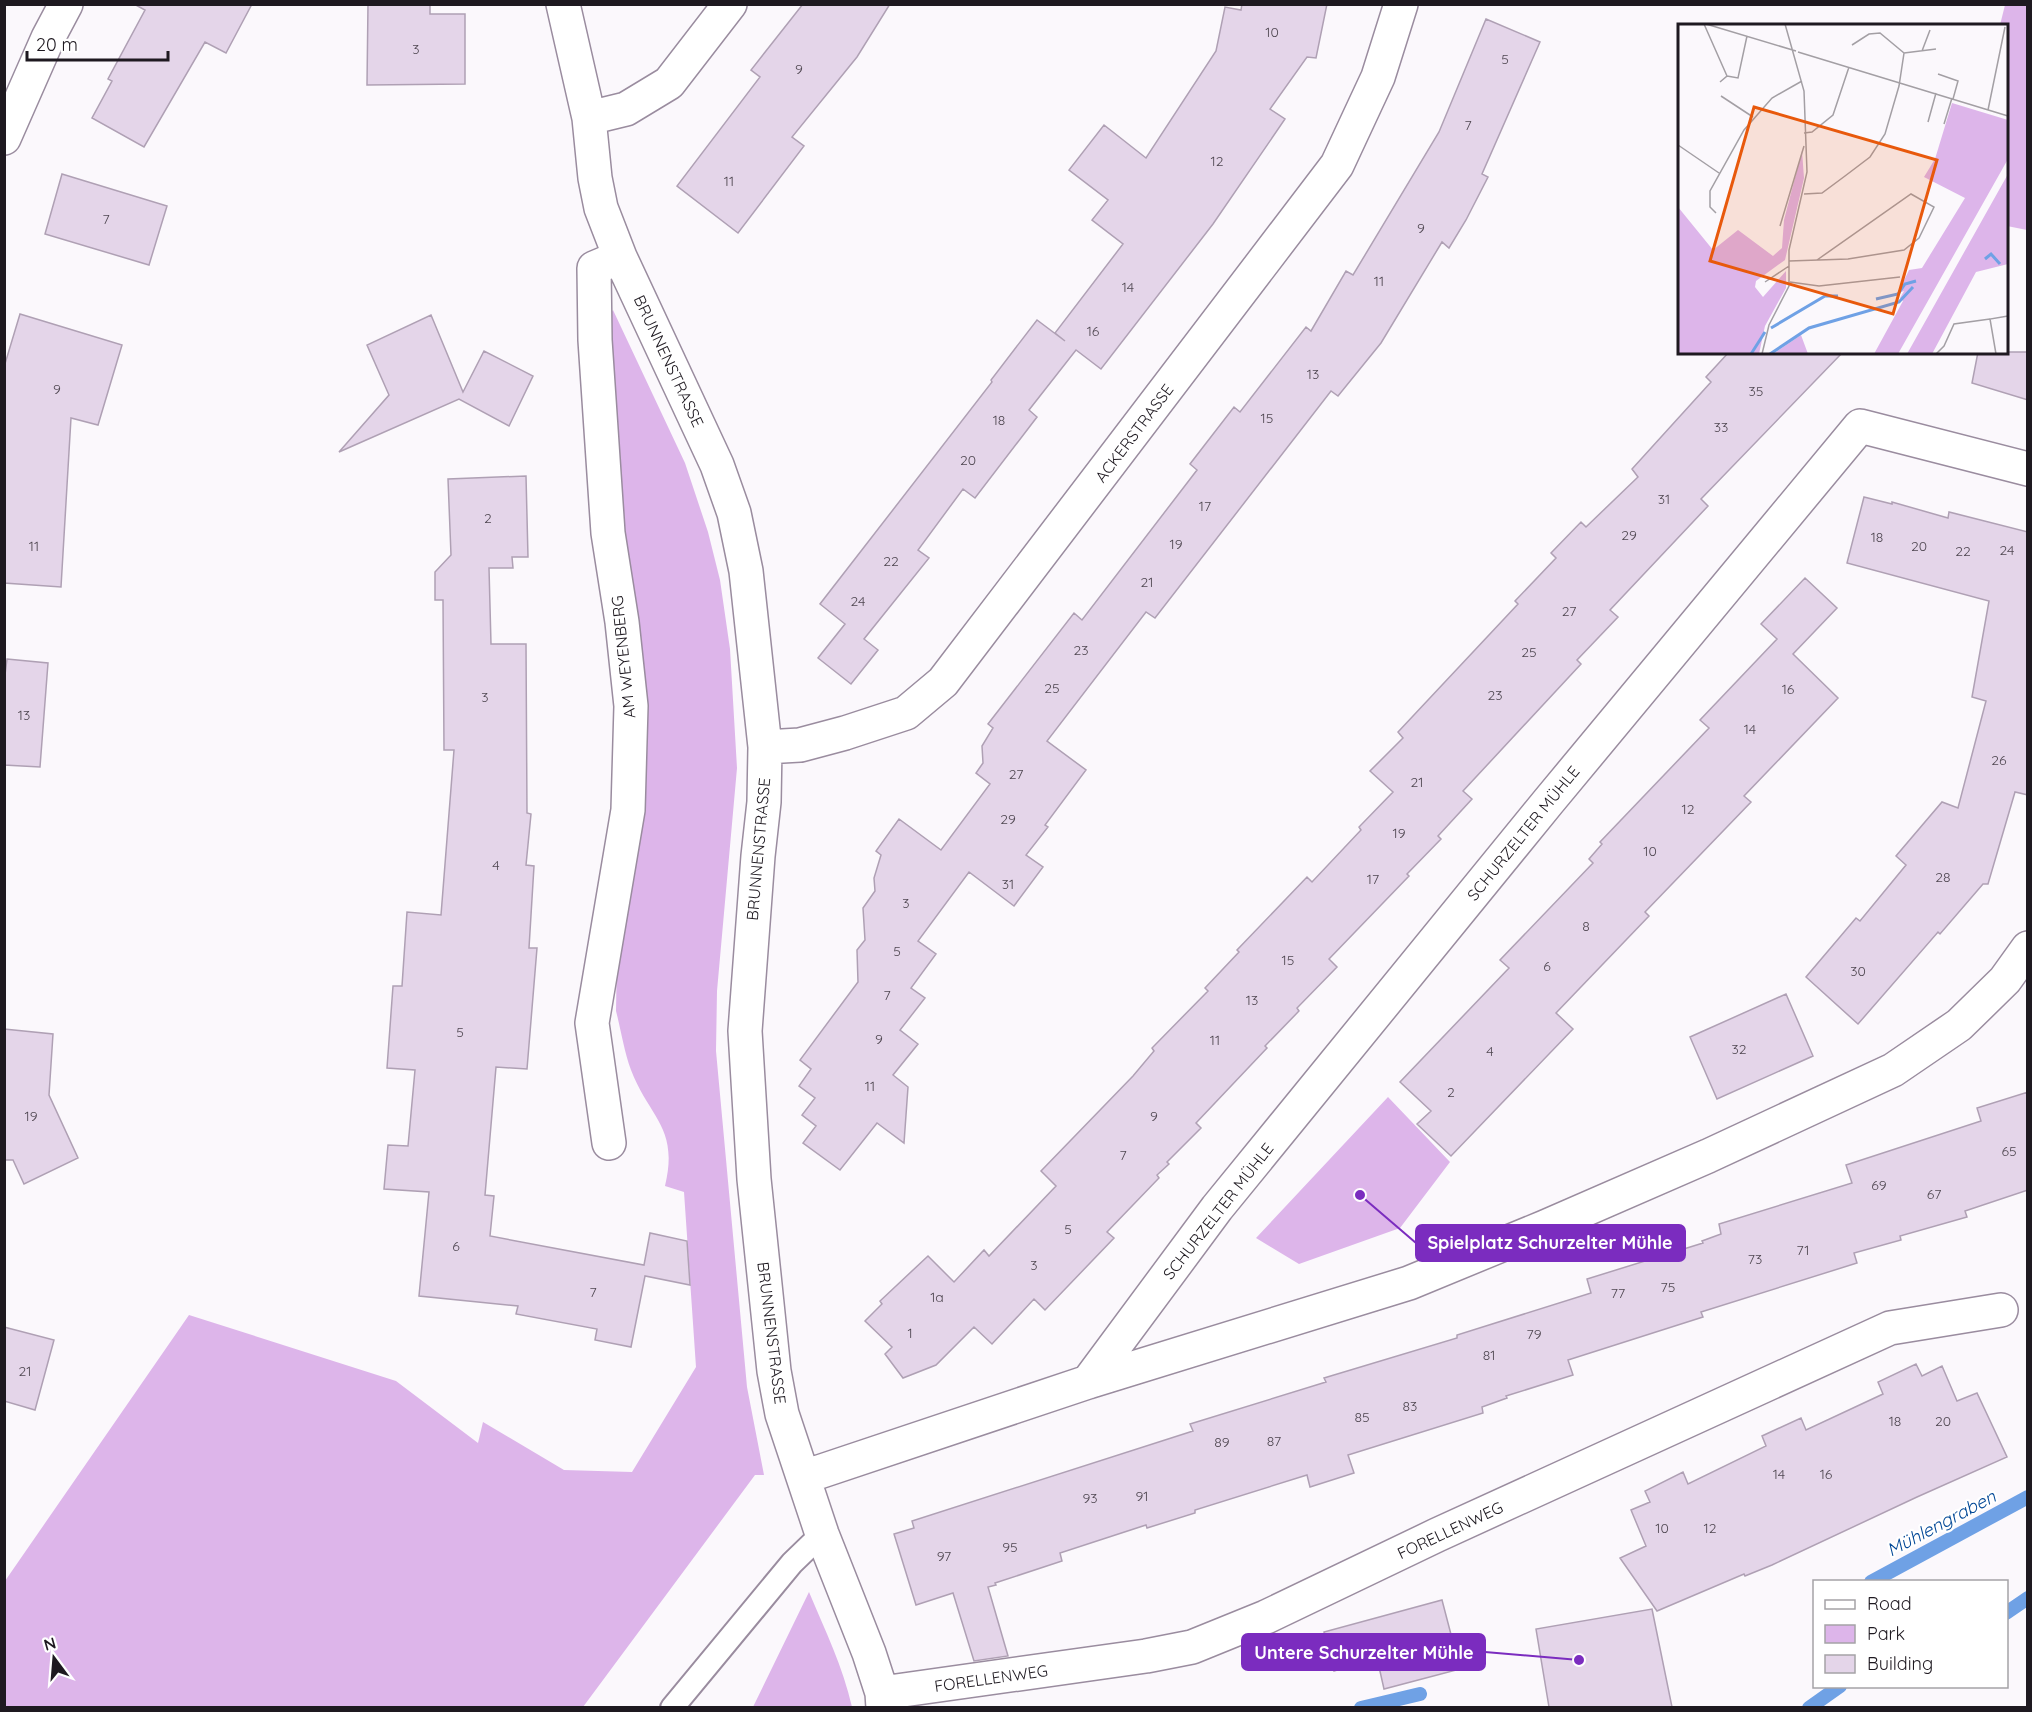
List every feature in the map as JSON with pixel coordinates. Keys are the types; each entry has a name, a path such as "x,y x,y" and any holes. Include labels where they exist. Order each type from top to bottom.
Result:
{"street":[{"path":"4,138 10,105 66,4"},
{"name":"BRUNNENSTRASSE","path":"563,4 589,118 595,178 601,208 620,257 717,465 734,513 746,571 765,747 764,802 745,1031 754,1179 774,1371 782,1414 822,1534 869,1653 883,1700"},
{"path":"589,118 626,109 669,83 730,4"},
{"name":"ACKERSTRASSE","path":"765,747 800,745 906,713 943,682 1336,165 1378,77 1401,4"},
{"name":"AM WEYENBERG","path":"609,1143 592,1023 628,810 631,706 608,532 595,340 594,268 620,257"},
{"name":"SCHURZELTER MÜHLE","path":"1088,1382 1217,1208 1555,793 1860,426 2028,469"},
{"path":"804,1477 1088,1382 1409,1283 1545,1227 1708,1156 1893,1070 1959,1025 2005,980 2028,948"},
{"name":"FORELLENWEG","path":"883,1700 1192,1647 1266,1617 1890,1328 2001,1310"}],"lane":[{"path":"672,1707 792,1563 822,1534"}],"green space":[{"path":"2005,5 2027,5 2027,230 2008,226 2008,24 2000,24"},
{"path":"613,310 685,463 708,532 720,580 730,649 737,768 717,991 716,1051 747,1387 764,1475 755,1475 583,1707 5,1708 5,1581 189,1315 396,1381 478,1443 483,1422 564,1470 632,1472 696,1367 684,1192 665,1186 668,1150 665,1136 631,1070 616,1011 624,542 607,319"},
{"path":"1388,1097 1450,1162 1400,1228 1299,1264 1256,1238"},
{"path":"809,1592 839,1663 852,1707 753,1707"}],"building":[{"path":"134,4 252,4 226,53 205,42 144,147 92,118 112,81 108,79 145,10"},
{"path":"368,4 430,4 430,14 465,14 465,84 367,85"},
{"path":"803,4 890,4 857,57 792,137 804,146 738,233 677,186 760,77 751,70"},
{"path":"1242,4 1327,4 1316,58 1307,57 1270,109 1285,119 1213,224 1101,369 1076,350 1029,410 1037,417 975,498 963,489 918,550 929,558 864,639 878,650 851,684 818,658 845,624 820,604 992,382 991,380 1037,320 1065,341 1055,333 1123,244 1092,220 1108,200 1069,170 1104,125 1146,158 1216,51 1225,7 1241,10"},
{"path":"1486,19 1540,42 1482,174 1488,177 1466,220 1449,248 1442,242 1381,343 1338,396 1331,391 1155,618 1146,612 1047,741 1086,770 1045,825 1048,827 1026,855 1043,867 1014,906 969,872 918,941 936,954 911,988 925,998 900,1030 918,1044 893,1075 908,1087 904,1143 877,1123 840,1170 803,1143 816,1126 802,1115 815,1098 799,1086 811,1069 800,1060 858,982 857,950 865,940 863,908 875,891 874,878 881,855 876,851 899,819 941,850 990,784 976,773 983,763 982,746 993,728 988,724 1074,613 1082,620 1197,470 1190,464 1234,407 1240,412 1306,327 1311,331 1346,271 1353,275 1439,132"},
{"path":"62,174 167,206 149,265 45,234"},
{"path":"20,314 122,345 98,425 71,418 61,587 4,583 4,367"},
{"path":"431,315 463,392 484,351 533,376 509,426 459,399 339,452 389,395 367,345"},
{"path":"2028,352 2028,400 1972,383 1978,354"},
{"path":"1727,354 1841,354 1701,499 1708,506 1610,610 1618,617 1577,660 1581,664 1463,791 1472,799 1438,836 1441,839 1407,874 1409,876 1329,959 1337,967 1297,1008 1299,1011 1265,1046 1267,1048 1196,1123 1201,1128 1167,1162 1169,1164 1157,1175 1159,1178 1107,1232 1114,1238 1045,1310 1034,1299 992,1344 974,1327 936,1365 903,1378 885,1354 892,1347 865,1321 882,1304 880,1301 928,1256 954,1282 984,1250 989,1256 1056,1186 1041,1171 1133,1076 1154,1051 1152,1048 1208,991 1205,988 1239,952 1237,950 1307,877 1312,882 1361,830 1359,827 1393,792 1370,771 1403,738 1398,732 1518,604 1515,601 1556,558 1551,553 1581,522 1586,527 1638,477 1632,469 1711,382 1706,377"},
{"path":"526,476 528,557 512,557 513,568 489,568 491,644 526,644 527,813 531,814 526,865 534,866 529,948 537,948 527,1069 496,1067 485,1195 494,1196 490,1236 644,1265 650,1233 687,1241 690,1285 645,1276 631,1347 595,1340 597,1329 516,1314 518,1306 419,1296 429,1192 384,1189 388,1145 408,1146 415,1070 387,1068 393,986 402,986 407,912 441,915 454,750 444,750 443,600 435,600 435,572 451,555 448,479"},
{"path":"1864,497 1892,504 1892,502 1948,518 1949,512 2028,532 2028,795 2015,792 1988,884 1983,884 1940,934 1938,932 1858,1024 1806,977 1856,918 1860,921 1906,865 1896,856 1942,802 1958,808 1986,701 1972,697 1989,601 1847,563"},
{"path":"1805,578 1837,608 1793,654 1838,698 1744,796 1751,802 1645,912 1649,916 1556,1013 1573,1029 1451,1156 1417,1124 1431,1111 1400,1082 1509,968 1500,960 1593,863 1589,859 1602,844 1600,842 1709,728 1700,720 1777,639 1761,624"},
{"path":"7,659 48,663 40,767 4,765 4,683"},
{"path":"1786,994 1813,1056 1717,1099 1690,1037"},
{"path":"4,1029 53,1034 49,1095 78,1158 24,1184 13,1160 4,1160"},
{"path":"2028,1092 2028,1190 1965,1211 1967,1217 1900,1236 1901,1240 1854,1253 1857,1263 1701,1312 1703,1317 1568,1360 1573,1375 1506,1396 1507,1398 1482,1407 1483,1413 1348,1455 1354,1473 1310,1487 1307,1475 1195,1510 1195,1513 1147,1528 1146,1525 1060,1553 1062,1561 988,1587 1008,1656 974,1661 953,1593 916,1605 894,1534 914,1528 912,1521 1193,1431 1190,1424 1326,1382 1324,1378 1457,1338 1457,1335 1591,1293 1587,1279 1703,1243 1702,1241 1721,1234 1719,1224 1852,1183 1846,1165 1981,1121 1977,1108"},
{"path":"4,1327 54,1340 35,1410 4,1401"},
{"path":"1916,1364 1922,1376 1942,1366 1957,1401 1977,1393 2007,1457 1772,1565 1745,1576 1744,1574 1657,1611 1620,1558 1646,1546 1631,1510 1650,1502 1645,1491 1683,1472 1688,1484 1766,1446 1762,1436 1801,1418 1806,1430 1883,1394 1878,1382"},
{"path":"1442,1600 1460,1669 1384,1689 1377,1658 1334,1671 1324,1632"},
{"path":"1652,1609 1672,1707 1549,1707 1536,1629"}],"waterway":[{"name":"Mühlengraben","path":"1875,1580 2028,1497"},
{"path":"2008,1612 2028,1598"},
{"path":"1809,1708 1837,1688"},
{"name":"Mühlengraben","path":"1361,1708 1420,1694"}],"place":[{"name":"Spielplatz Schurzelter Mühle","path":"1360,1195"},
{"name":"Untere Schurzelter Mühle","path":"1579,1660"}]}
